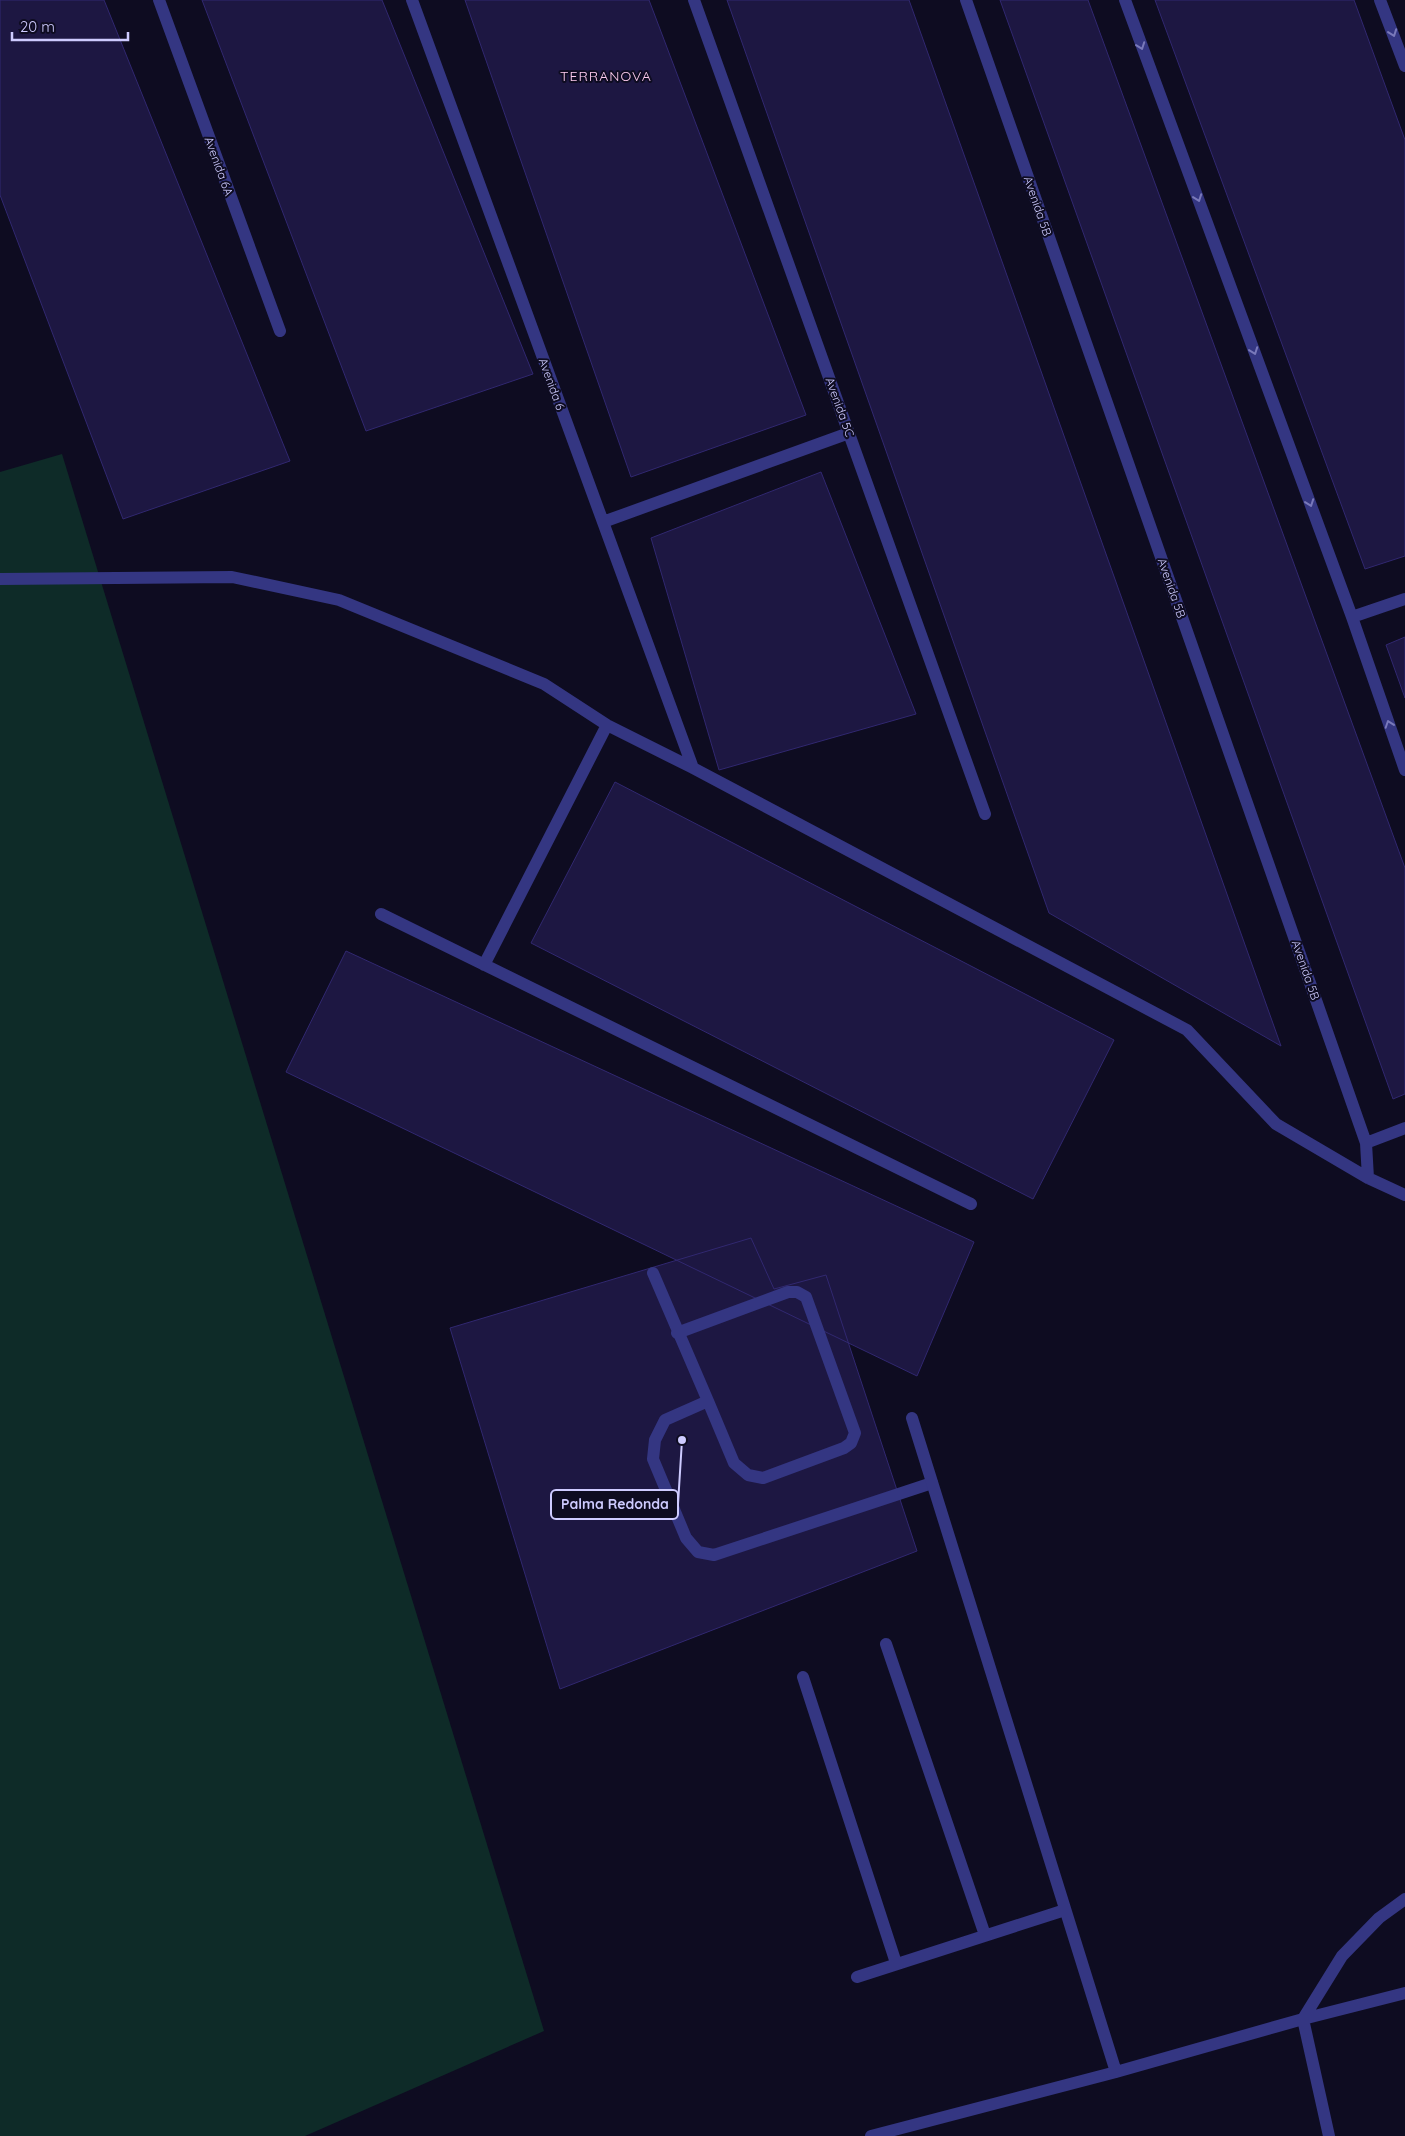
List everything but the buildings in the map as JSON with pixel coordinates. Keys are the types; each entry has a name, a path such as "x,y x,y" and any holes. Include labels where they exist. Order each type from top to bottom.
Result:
{"street":[{"name":"Avenida 6A","path":"159,0 280,331"},
{"name":"Avenida 6","path":"412,0 693,768"},
{"name":"Avenida 5C","path":"694,0 985,814"},
{"name":"Avenida 5B","path":"966,0 1366,1143 1368,1178"},
{"path":"1124,0 1352,617 1405,770"},
{"path":"1380,0 1405,66"},
{"path":"603,522 849,433"},
{"path":"0,579 232,577 339,600 544,684 607,725 693,768 1187,1030 1276,1124 1368,1178 1405,1195"},
{"path":"1352,617 1405,599"},
{"path":"484,965 607,725"},
{"path":"381,914 971,1204"},
{"path":"1366,1143 1405,1128"},
{"path":"653,1273 678,1333 734,1463 748,1475 763,1478 844,1448 851,1443 855,1433 806,1297 797,1292 788,1292 678,1333"},
{"path":"708,1402 665,1420 655,1440 653,1459 686,1538 698,1552 714,1555 932,1483"},
{"path":"912,1418 1116,2072"},
{"path":"886,1644 985,1935"},
{"path":"802,1677 896,1963"},
{"path":"1329,2136 1303,2019 1342,1956 1378,1918 1405,1899"},
{"path":"857,1977 1065,1910"},
{"path":"871,2136 1116,2072 1303,2019 1405,1993"}],"green space":[{"path":"62,454 544,2031 305,2136 0,2136 0,472"}],"place":[{"name":"Palma Redonda","path":"682,1440"}],"district":[{"name":"TERRANOVA","path":"606,76"}]}
